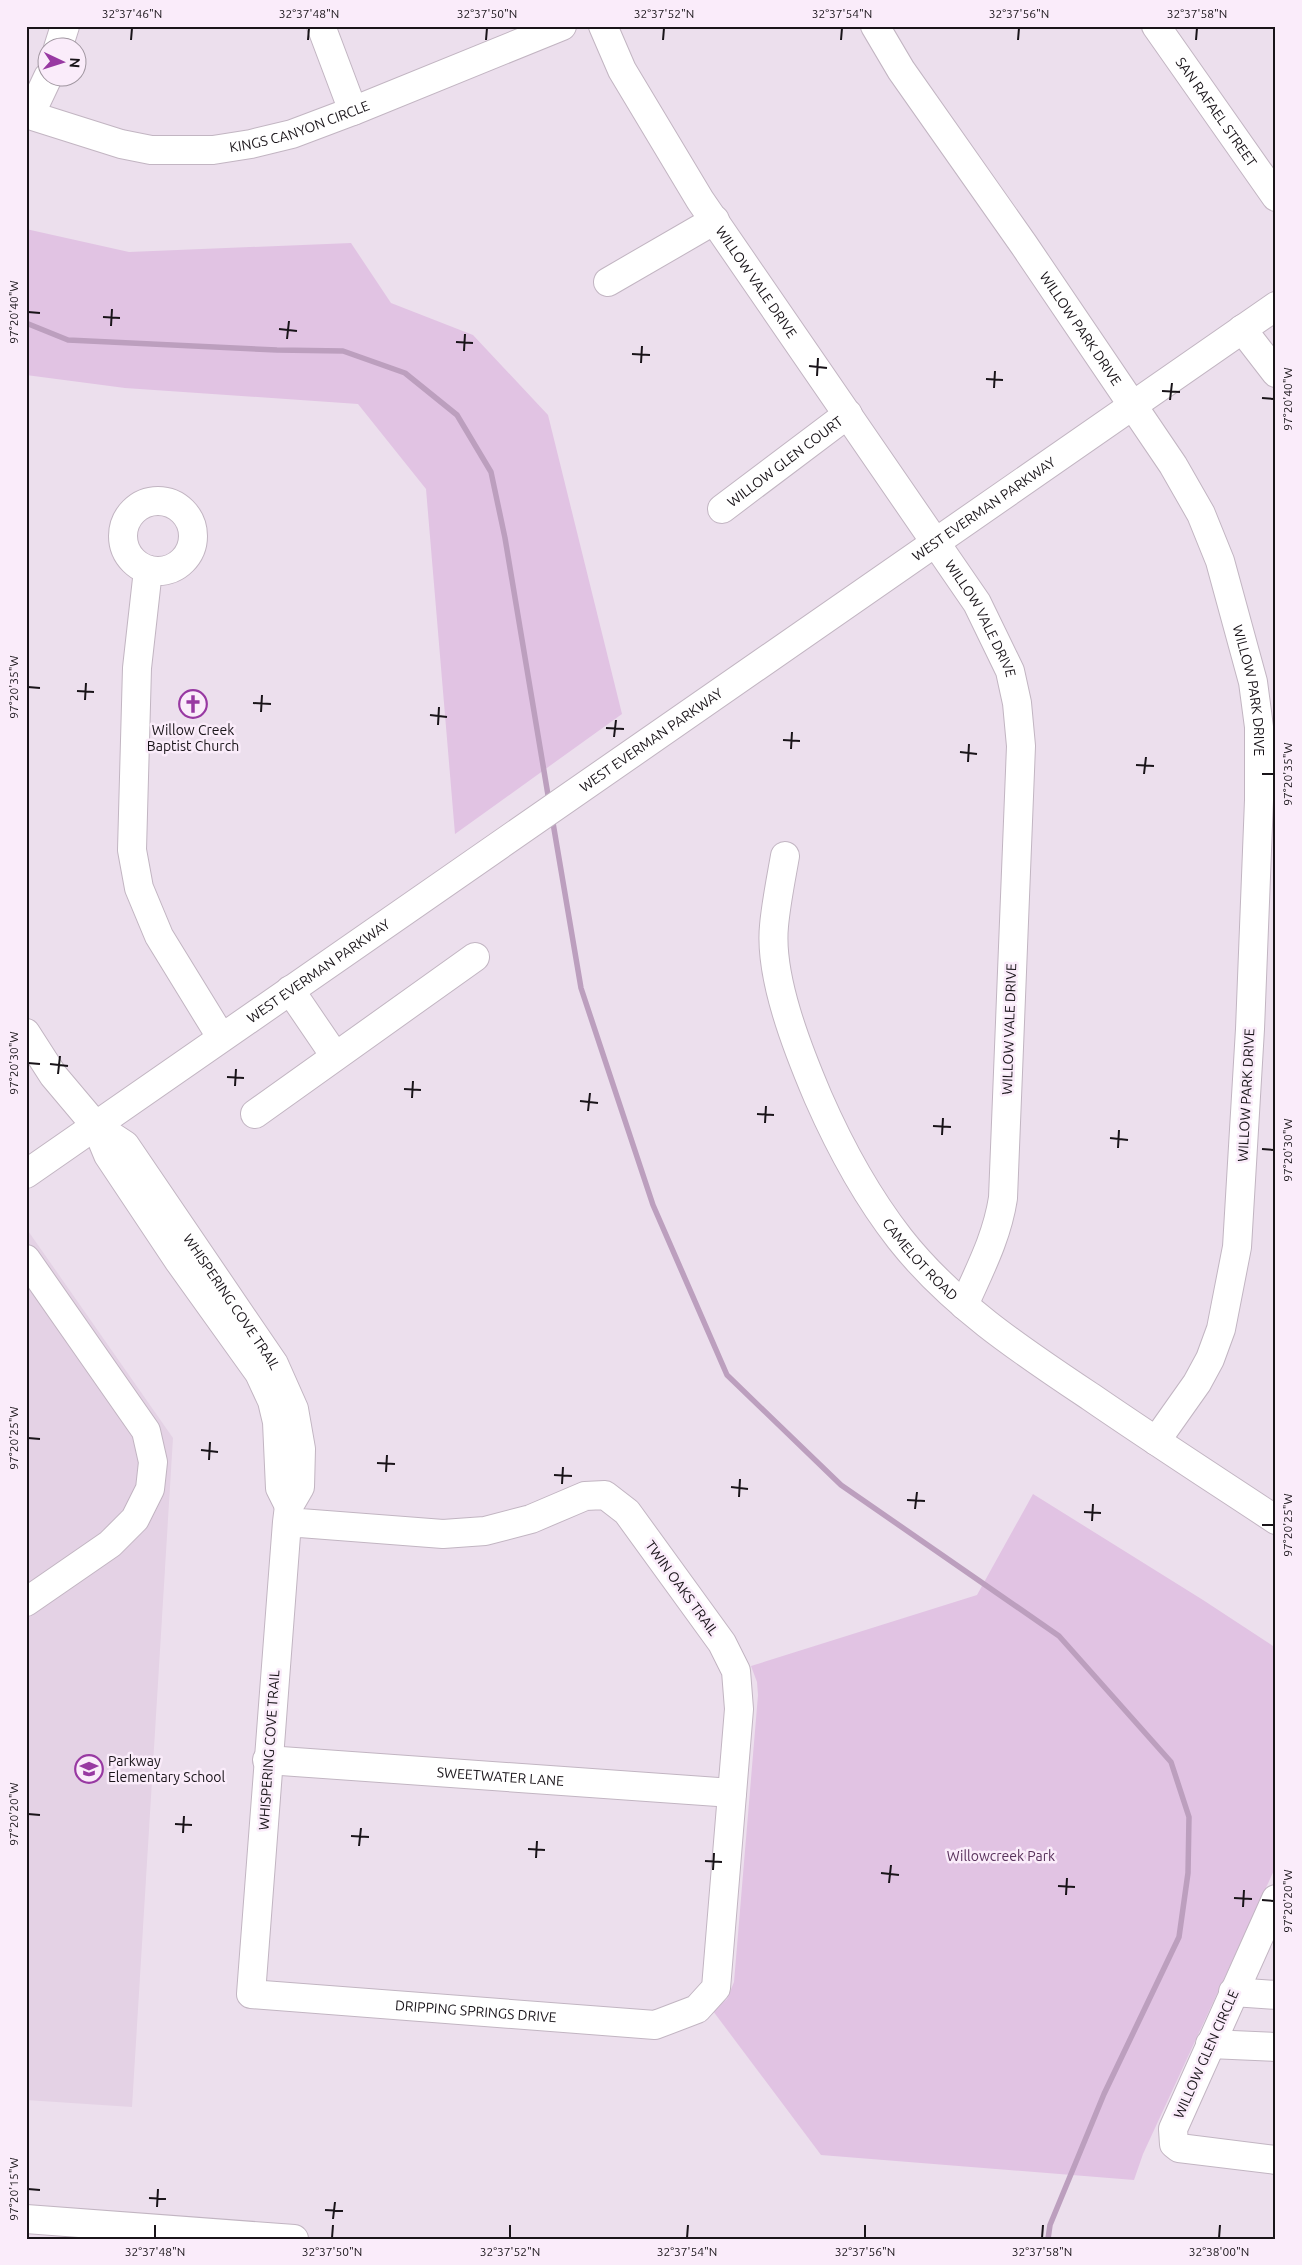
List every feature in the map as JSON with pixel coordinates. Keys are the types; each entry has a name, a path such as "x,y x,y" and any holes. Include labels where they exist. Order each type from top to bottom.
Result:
{"street":[{"path":"61,38 65,26"},
{"path":"321,26 353,111"},
{"name":"KINGS CANYON CIRCLE","path":"28,115 121,144 151,150 213,150 252,144 292,134 353,111 562,26"},
{"name":"WILLOW VALE DRIVE","path":"604,26 622,70 700,200 977,604 1010,672 1018,703 1021,746 1003,1198 999,1223 993,1240 964,1305"},
{"name":"WILLOW PARK DRIVE","path":"875,26 901,70 1024,245 1173,465 1201,514 1220,560 1253,682 1266,703 1258,727 1259,800 1250,1020 1236,1248 1221,1329 1210,1359 1197,1383 1156,1441"},
{"name":"SAN RAFAEL STREET","path":"1156,26 1276,197"},
{"path":"28,115 42,88"},
{"path":"608,282 715,220"},
{"name":"WEST EVERMAN PARKWAY","path":"26,1174 1276,306"},
{"path":"1242,329 1276,373"},
{"name":"WILLOW GLEN COURT","path":"722,509 848,414"},
{"path":"148,570 136,668 132,850 139,888 159,936 221,1037"},
{"name":"CAMELOT ROAD","path":"785,856 773,928 775,967 800,1055 827,1116 872,1199 900,1239 926,1269 964,1305 1011,1344 1276,1520"},
{"path":"255,1114 475,957"},
{"path":"290,990 335,1056"},
{"name":"WHISPERING COVE TRAIL","path":"26,1033 53,1076 96,1126 108,1155 153,1202 178,1260 248,1341 259,1374 272,1401 277,1422 280,1488 288,1514 251,1994"},
{"path":"26,1258 146,1431 153,1462 150,1489 135,1519 110,1544 26,1602"},
{"name":"TWIN OAKS TRAIL","path":"288,1514 443,1534 485,1532 531,1519 585,1496 605,1495 627,1512 722,1644 736,1672 739,1709 716,1988 697,2009"},
{"name":"SWEETWATER LANE","path":"268,1760 732,1793"},
{"name":"WILLOW GLEN CIRCLE","path":"1276,1899 1173,2129 1174,2144 1179,2148 1276,2160"},
{"path":"1233,1992 1276,1995"},
{"name":"DRIPPING SPRINGS DRIVE","path":"251,1994 655,2025 697,2009"},
{"path":"1210,2044 1276,2048"},
{"path":"26,2219 294,2239"}],"shaded area":[{"name":"Parkway Elementary School","path":"26,1228 173,1438 132,2107 26,2100"}],"green space":[{"path":"26,229 129,252 351,243 391,303 473,335 548,415 622,714 455,834 426,489 358,404 125,388 26,375"},
{"name":"Willowcreek Park","path":"1033,1494 1276,1648 1276,1866 1143,2154 1134,2180 821,2155 713,2011 727,1999 734,1982 758,1695 757,1682 751,1666 977,1595"}],"waterway":[{"path":"26,323 68,340 277,350 343,351 405,373 457,415 491,472 505,538 549,801"},
{"path":"552,817 581,988 653,1205 727,1375 841,1485 1059,1636 1171,1762 1189,1817 1188,1873 1179,1937 1104,2094 1050,2225 1048,2239"}],"place":[{"name":"Willow Creek Baptist Church","path":"193,704"},
{"name":"Parkway Elementary School","path":"89,1769"}]}
